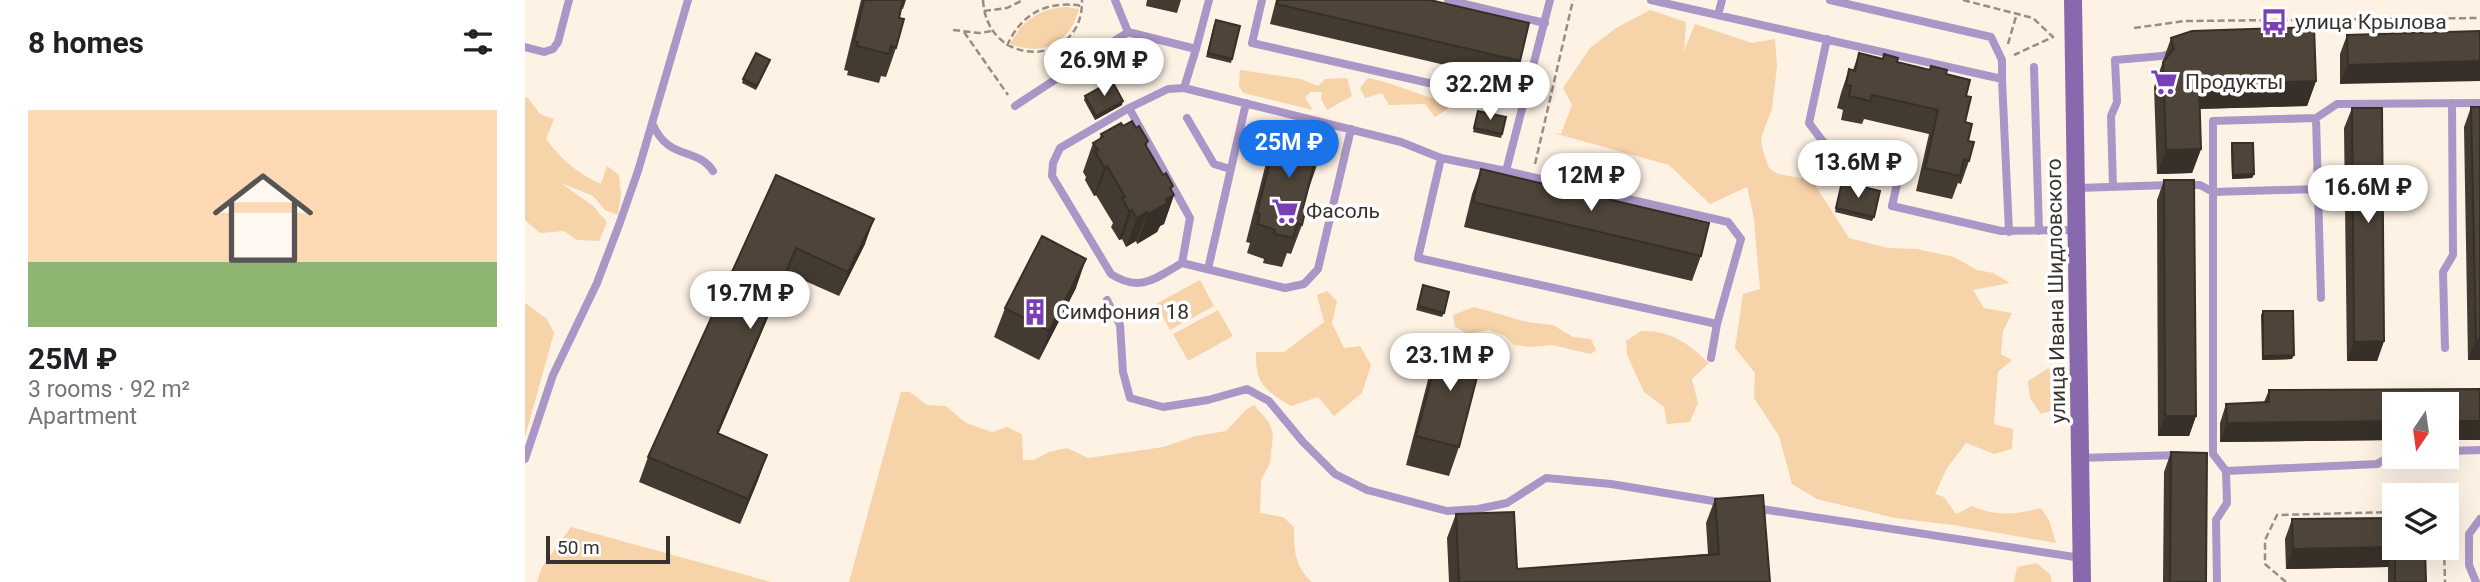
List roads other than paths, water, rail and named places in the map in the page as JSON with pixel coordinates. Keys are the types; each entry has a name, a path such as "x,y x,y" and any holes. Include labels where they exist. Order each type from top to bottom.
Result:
{"street":[{"name":"улица Ивана Шидловского","path":"2073,0 2082,582"}],"lane":[{"path":"525,47 544,52 553,49 558,42 569,0"},
{"path":"525,459 553,375 597,283 619,226 688,0"},
{"path":"1115,0 1128,32"},
{"path":"1184,88 1209,0"},
{"path":"1262,0 1252,43 1522,104"},
{"path":"1448,0 1545,23"},
{"path":"1506,171 1551,0"},
{"path":"1651,0 2002,79"},
{"path":"1718,15 1722,0"},
{"path":"1830,0 1991,37 2002,60 2009,232"},
{"path":"1015,106 1128,32 1196,49"},
{"path":"1828,39 1809,123 1824,143 1902,162 1892,206 2009,232 2078,230"},
{"path":"2113,187 2111,116 2117,103 2115,60 2162,56 2186,47"},
{"path":"2033,67 2039,231"},
{"path":"1352,129 1318,269 1304,284 1285,288 1182,263 1146,284 1123,282 1111,274 1052,176 1053,163 1060,148 1168,89 1184,88 1352,129 1401,142 1441,158 1728,222 1741,239 1717,324 1711,358"},
{"path":"1208,269 1246,103"},
{"path":"2445,348 2443,272 2453,255 2452,103"},
{"path":"2217,582 2216,520 2227,503 2226,471 2213,454 2213,121 2316,118 2337,104 2480,103"},
{"path":"1129,108 1190,218 1182,263"},
{"path":"1187,118 1214,164 1230,169"},
{"path":"2316,118 2321,298"},
{"path":"652,124 667,146 707,162 713,171"},
{"path":"1441,158 1418,258 1717,324"},
{"path":"2078,188 2200,184 2213,192 2318,189"},
{"path":"1107,300 1119,325 1123,372 1130,398 1163,407 1208,400 1247,389 1269,401 1303,442 1335,474 1367,490 1447,511 1478,509 1507,503 1546,478 1611,484 1733,504"},
{"path":"2459,450 2480,450"},
{"path":"2200,455 2213,454"},
{"path":"2080,458 2186,455"},
{"path":"2226,471 2377,464 2382,461"},
{"path":"1746,506 2082,558"},
{"path":"2476,582 2469,565 2469,534 2480,519"}],"place":[{"name":"улица Крылова","path":"2274,22"},
{"name":"Продукты","path":"2164,82"},
{"name":"Фасоль","path":"1285,211"},
{"name":"Симфония 18","path":"1035,312"}]}
